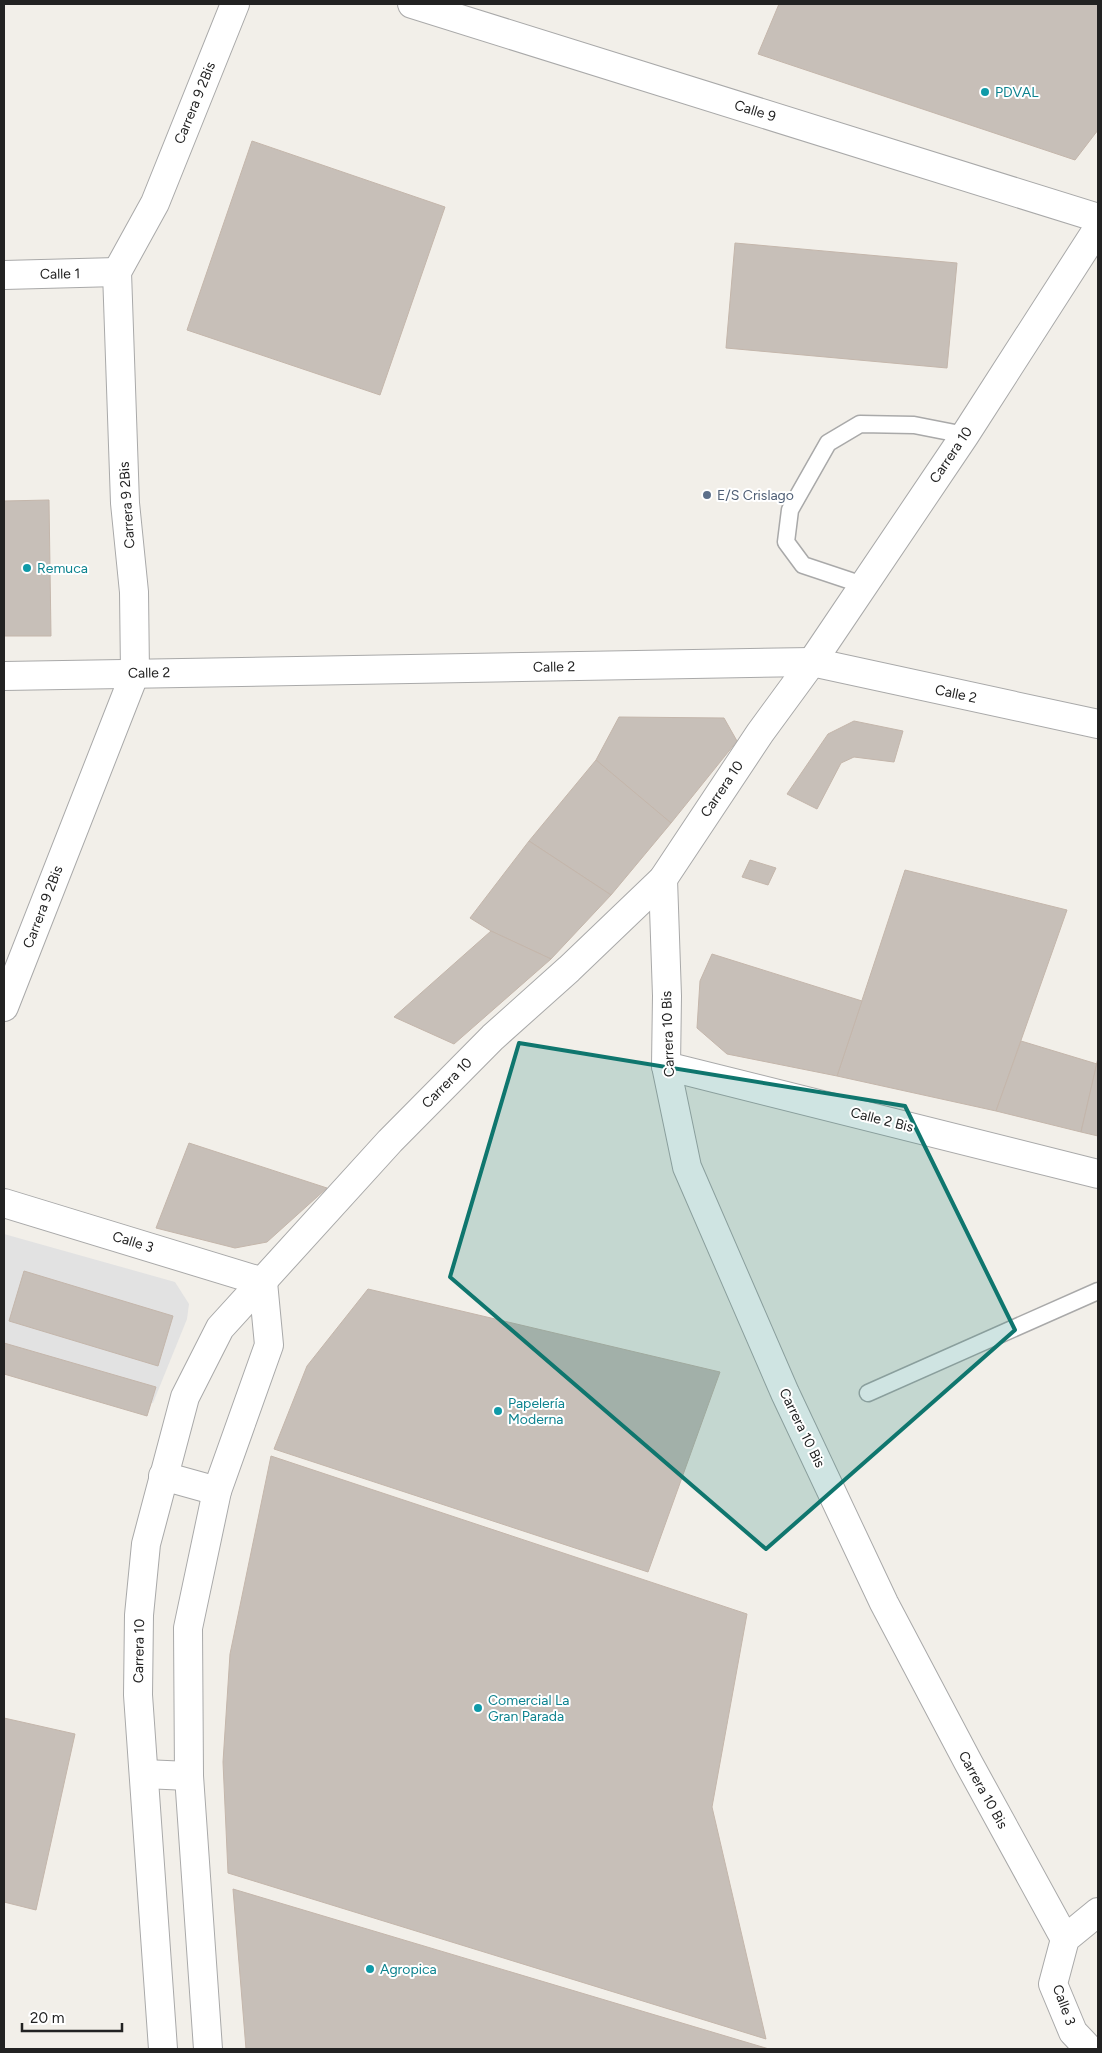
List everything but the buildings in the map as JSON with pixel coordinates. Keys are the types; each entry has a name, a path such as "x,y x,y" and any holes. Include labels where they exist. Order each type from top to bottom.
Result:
{"street":[{"name":"Carrera 9 2Bis","path":"4,1007 135,673 134,592 125,503 117,272 155,203 235,4"},
{"name":"Calle 9","path":"412,4 1098,218"},
{"name":"Carrera 10","path":"163,2049 138,1695 139,1615 146,1544 185,1397 220,1328 404,1127 493,1037 569,969 663,879 760,733 812,662 965,435 1098,228"},
{"name":"Calle 1","path":"4,275 117,272"},
{"name":"Calle 2","path":"4,676 812,662 1098,724"},
{"name":"Carrera 10 Bis","path":"663,879 667,996 666,1066 686,1167 785,1393 884,1603 1065,1939"},
{"name":"Calle 2 Bis","path":"666,1066 1098,1174"},
{"name":"Calle 3","path":"4,1203 263,1282"},
{"path":"208,2049 189,1776 188,1628 216,1492 269,1345 263,1282"},
{"path":"163,1476 216,1492"},
{"path":"144,1774 189,1776"},
{"path":"1065,1939 1098,1912"},
{"name":"Calle 3","path":"1065,1939 1053,1984 1074,2032 1089,2049"}],"lane":[{"path":"863,585 803,565 786,542 790,510 828,443 860,424 914,425 965,435"},
{"path":"868,1393 1098,1291"}],"highlighted area":[{"path":"519,1043 905,1106 1015,1330 766,1549 450,1277"}],"shaded area":[{"path":"4,1234 175,1282 189,1304 187,1319 153,1403 4,1357"}],"place":[{"name":"PDVAL","path":"985,92"},
{"name":"E/S Crislago","path":"707,495"},
{"name":"Remuca","path":"27,568"},
{"name":"Papelería Moderna","path":"498,1411"},
{"name":"Comercial La Gran Parada","path":"478,1708"},
{"name":"Agropica","path":"370,1969"}]}
